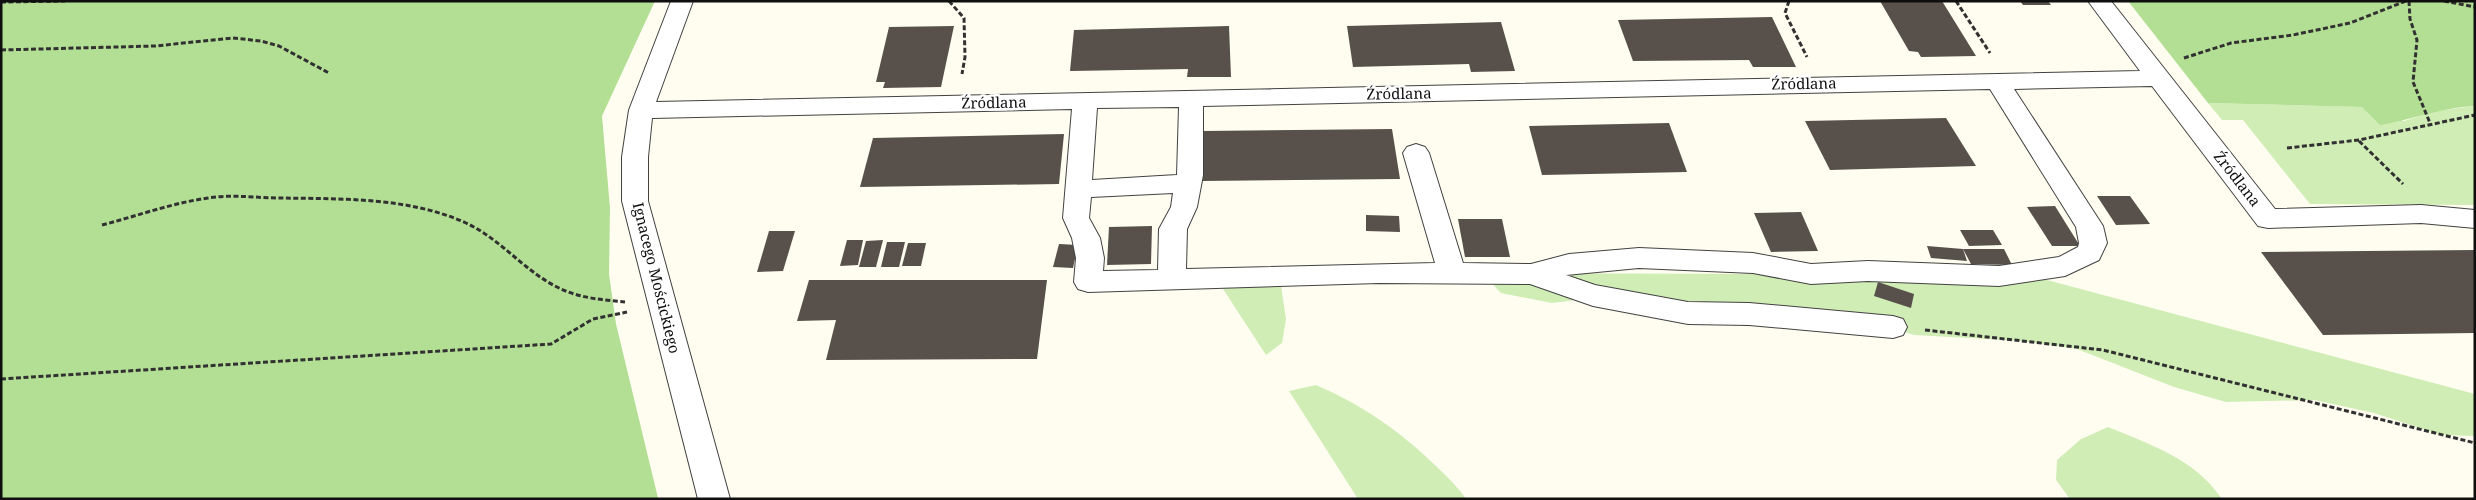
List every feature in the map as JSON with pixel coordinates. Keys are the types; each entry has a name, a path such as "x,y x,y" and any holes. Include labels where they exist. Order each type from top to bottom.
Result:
{"street":[{"name":"Ignacego Mościckiego","path":"682,1 641,110 635,157 635,201 714,499"},
{"name":"Źródlana","path":"2099,1 2268,219 2435,215"},
{"name":"Źródlana","path":"641,110 2003,80 2153,72"},
{"path":"1085,101 1076,218 1086,238 1090,258 1088,282 1172,278 1452,272 1531,274 1569,264 1639,258 1754,263 1812,274 1868,272 1999,276 2065,266 2089,253 2093,243 2089,226 2003,80"},
{"path":"1172,278 1173,230 1184,207 1189,183 1191,99"},
{"path":"1416,153 1452,272"},
{"path":"1093,189 1189,183"},
{"path":"2435,215 2475,219"},
{"path":"1531,274 1592,295 1688,312 1749,314 1893,327"}],"path":[{"path":"1,2 65,1"},
{"path":"949,1 964,18 965,57 957,104"},
{"path":"1789,1 1785,13 1821,84"},
{"path":"1956,1 2003,80"},
{"path":"2153,72 2231,44 2293,35 2350,23 2407,1 2410,19 2417,40 2413,82 2430,122"},
{"path":"2444,1 2475,7"},
{"path":"1,50 155,46 233,38 261,41 279,46 328,73"},
{"path":"2287,148 2359,140 2430,122 2475,115"},
{"path":"2359,140 2435,215"},
{"path":"102,225 206,198 326,199 419,207 438,212 482,232 509,249 548,282 565,291 577,296 630,303"},
{"path":"1,379 551,344 593,319 632,311"},
{"path":"1893,327 2103,350 2212,378 2339,407 2475,443"}],"green space":[{"path":"1,1 655,1 602,116 610,208 609,274 616,324 658,498 1,499"},
{"path":"2128,1 2475,1 2475,106 2439,111 2380,125 2362,107 2208,103"},
{"path":"2208,103 2363,107 2404,121 2435,111 2475,106 2475,205 2310,204 2243,120 2222,120"},
{"path":"1212,272 1279,272 1286,319 1282,343 1266,355"},
{"path":"1482,273 2028,275 2475,394 2475,436 2441,435 2374,413 2314,400 2226,402 2174,387 2077,349 2023,341 1914,335 1874,322 1625,294 1552,303 1501,293"},
{"path":"1316,385 1381,420 1437,467 1466,499 1358,499 1289,391"},
{"path":"2108,427 2171,454 2198,473 2222,499 2070,499 2056,480 2057,460 2081,439"}],"building":[{"path":"1880,1 1942,1 1976,56 1921,57 1918,52 1909,51"},
{"path":"2020,1 2048,1 2051,5 2023,5"},
{"path":"1772,17 1796,67 1753,67 1749,60 1633,61 1618,20"},
{"path":"1501,22 1515,71 1471,72 1469,64 1353,67 1347,26"},
{"path":"954,26 941,87 883,88 885,82 876,82 889,27"},
{"path":"1229,26 1231,77 1187,77 1188,69 1070,71 1074,30"},
{"path":"1946,118 1976,166 1830,170 1805,121"},
{"path":"1669,123 1687,172 1542,175 1529,126"},
{"path":"1392,129 1400,179 1202,181 1203,131"},
{"path":"1064,134 1059,184 860,187 873,138"},
{"path":"2097,196 2130,196 2150,224 2116,225"},
{"path":"2055,206 2080,246 2052,246 2027,207"},
{"path":"1801,212 1818,251 1771,252 1754,213"},
{"path":"1366,215 1399,216 1400,232 1366,231"},
{"path":"1458,219 1502,219 1510,257 1465,257"},
{"path":"1152,226 1151,264 1107,265 1109,227"},
{"path":"1960,230 1993,230 2002,245 1969,246"},
{"path":"769,231 795,231 783,271 757,272"},
{"path":"847,240 863,240 858,265 840,266"},
{"path":"883,240 876,267 859,267 866,241"},
{"path":"887,242 905,242 899,267 881,267"},
{"path":"908,243 926,243 921,266 902,266"},
{"path":"1059,244 1078,245 1073,268 1053,267"},
{"path":"1927,246 1963,249 1967,261 1931,258"},
{"path":"1963,249 2004,249 2012,265 1971,264"},
{"path":"2475,250 2475,333 2323,335 2261,252"},
{"path":"809,280 1047,280 1037,359 826,360 836,320 797,321"},
{"path":"1878,282 1914,294 1911,308 1874,296"}]}
